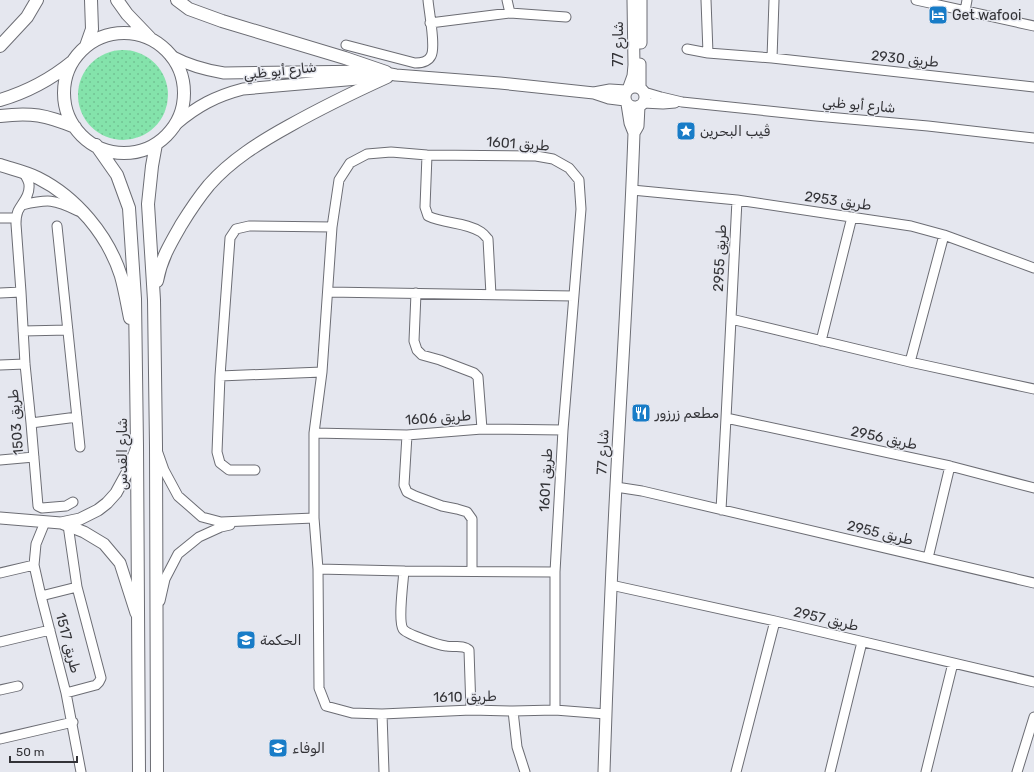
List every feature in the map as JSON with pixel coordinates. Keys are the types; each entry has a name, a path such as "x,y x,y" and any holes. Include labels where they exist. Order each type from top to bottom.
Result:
{"main road":[{"path":"0,46 27,17 37,0"},
{"path":"86,46 92,29 91,0"},
{"path":"72,62 67,74 64,88 68,115 75,127 84,137 96,145 110,151 126,153 142,150 156,144 167,135 176,124 182,107 184,89 180,71 171,56 152,40 127,14 117,0"},
{"path":"177,0 189,9 222,21 345,58 390,75"},
{"path":"0,100 15,96 45,81 72,62 86,46 98,38 111,34 125,33 139,35 152,40"},
{"path":"154,300 159,268 168,247 186,216 209,186 235,161 261,142 308,115 390,75"},
{"path":"0,116 33,114 47,117 75,127"},
{"path":"156,144 148,204 154,300 157,772"},
{"name":"شارع القدس","path":"96,145 117,175 129,208 135,299 138,772"},
{"path":"0,165 38,178 54,188 69,199 95,227 106,243 121,276 135,351"}],"street":[{"path":"346,45 420,63 429,58 433,45 428,0"},
{"path":"507,0 510,13"},
{"name":"شارع 77","path":"633,0 634,96"},
{"name":"شارع 77","path":"604,772 611,585 632,190 634,134 630,123 634,96 641,0"},
{"path":"706,0 708,53"},
{"path":"772,58 774,0"},
{"path":"916,0 1034,26"},
{"path":"965,11 967,0"},
{"path":"430,24 510,13 566,17"},
{"name":"طريق 2930","path":"687,49 708,53 772,58 1034,87"},
{"name":"شارع أبو ظبي","path":"171,56 196,67 224,73 374,71 390,75"},
{"name":"شارع أبو ظبي","path":"176,124 200,105 221,95 243,89 390,75 500,83 594,93 610,90 634,96 662,98 682,102 1034,138"},
{"name":"طريق 1601","path":"326,706 319,688 318,569 314,518 314,433 322,372 332,227 339,180 350,163 367,154 392,152 426,155 536,156 553,159 569,168 579,180 581,209 563,430 555,572 554,710"},
{"path":"426,155 425,207 428,216 437,220 469,227 482,232 488,239 490,294"},
{"name":"طريق 1503","path":"24,173 28,181 29,190 16,218 25,364 38,506 42,508 53,507"},
{"name":"طريق 2953","path":"632,190 737,200 911,226 944,235 1034,268"},
{"name":"طريق 2955","path":"721,510 737,200"},
{"path":"22,205 38,201 53,201 61,203 84,214"},
{"path":"821,341 852,217"},
{"path":"0,218 16,218"},
{"path":"57,226 80,447"},
{"path":"255,470 229,470 220,463 217,452 220,376 230,238 236,229 249,226 332,227"},
{"path":"910,362 944,235"},
{"path":"0,293 21,292"},
{"path":"328,292 574,296"},
{"path":"416,293 414,340 417,350 422,355 440,360 478,377 482,429"},
{"path":"731,320 910,362 1034,389"},
{"path":"23,331 68,330"},
{"path":"0,365 25,364"},
{"path":"220,376 322,372"},
{"path":"31,423 77,417"},
{"name":"طريق 2956","path":"726,418 950,466 1034,488"},
{"name":"طريق 1606","path":"314,433 407,435 482,429 563,430"},
{"path":"407,435 404,485 407,492 442,506 467,512 472,519 472,572"},
{"path":"57,523 80,519 98,510 107,503 116,493 127,473 137,446"},
{"path":"156,446 164,470 178,496 202,516 221,522 314,518"},
{"path":"0,460 34,457"},
{"path":"928,558 950,466"},
{"name":"طريق 2955","path":"616,487 642,491 1034,583"},
{"path":"66,692 96,685 101,678 77,587 53,507 66,506 73,502"},
{"path":"0,518 57,523 84,532 104,544 120,563 138,618"},
{"path":"156,616 165,579 178,554 200,536 221,527 247,522"},
{"name":"طريق 1517","path":"57,523 36,544 34,565 66,692 81,772"},
{"path":"0,573 34,565"},
{"path":"318,569 555,572"},
{"path":"404,571 400,622 403,630 412,636 447,647 466,647 470,650 471,710"},
{"name":"طريق 2957","path":"611,585 775,621 1034,682"},
{"path":"41,596 77,587"},
{"path":"736,772 775,621"},
{"path":"0,642 50,630"},
{"path":"830,772 862,642"},
{"path":"926,772 953,663"},
{"path":"0,690 18,686"},
{"name":"طريق 1610","path":"326,706 352,713 382,714 471,710 554,710 606,714"},
{"path":"513,711 517,747 525,772"},
{"path":"382,714 384,772"},
{"path":"1017,772 1034,718"},
{"path":"0,739 72,722"}],"green space":[{"path":"123,50 140,53 155,63 165,78 168,95 165,112 155,127 140,137 123,140 106,137 91,127 81,112 78,95 81,78 91,63 106,53"}],"place":[{"name":"Get wafooi","path":"938,15"},
{"name":"ڤيب البحرين","path":"686,131"},
{"name":"مطعم زرزور","path":"641,413"},
{"name":"الحكمة","path":"246,640"},
{"name":"الوفاء","path":"278,748"}]}
